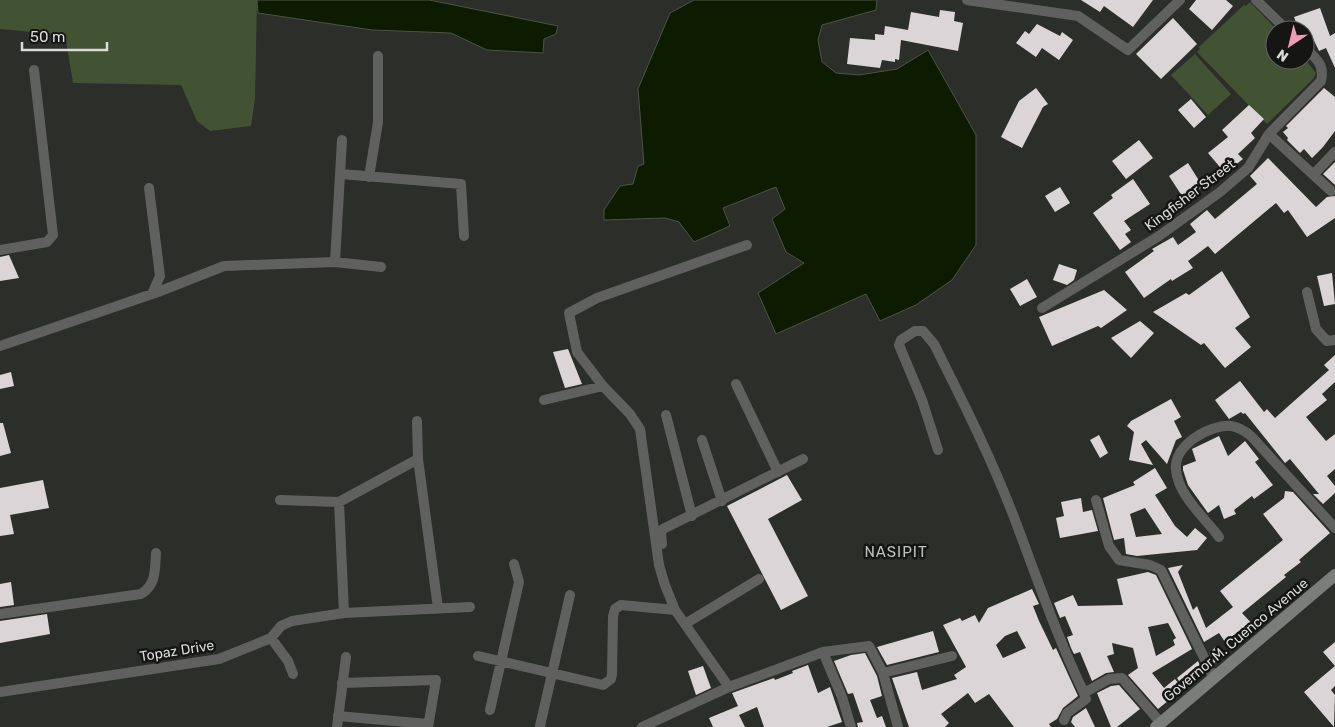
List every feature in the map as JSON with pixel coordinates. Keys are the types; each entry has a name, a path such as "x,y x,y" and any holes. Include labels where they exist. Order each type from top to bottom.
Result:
{"main road":[{"name":"Governor M. Cuenco Avenue","path":"1159,725 1335,575"}],"street":[{"path":"967,0 1078,16 1128,50 1180,0"},
{"path":"1256,0 1277,20"},
{"path":"369,177 378,122 378,56"},
{"name":"Kingfisher Street","path":"1042,308 1159,236 1220,192 1248,168 1269,134 1321,81 1324,72 1320,62 1315,57"},
{"path":"0,250 47,242 53,235 34,70"},
{"path":"1269,134 1331,191"},
{"path":"335,262 342,140"},
{"path":"1314,174 1335,152"},
{"path":"341,174 461,184 464,236"},
{"path":"149,188 160,276 152,294"},
{"path":"729,687 675,610 662,575 640,429 630,414 602,386 577,352 569,313 620,290 747,245"},
{"path":"0,346 152,294 224,266 335,262 381,266"},
{"path":"1307,292 1316,329 1331,341"},
{"path":"938,450 922,400 899,346 901,340 915,331 923,331 934,344 982,440 1040,584 1059,640 1084,693 1086,699 1066,713 1064,720"},
{"path":"736,384 778,472"},
{"path":"544,400 602,386"},
{"path":"666,415 692,516"},
{"path":"417,421 418,459 438,608"},
{"path":"1219,538 1183,490 1176,472 1176,460 1184,447 1195,439 1213,429 1225,426 1242,429 1251,436 1335,528"},
{"path":"702,440 722,501"},
{"path":"280,500 339,502 418,459"},
{"path":"662,575 665,566 662,531 803,459"},
{"path":"1096,500 1109,546 1120,560 1150,565 1160,570 1214,678"},
{"path":"339,502 344,613"},
{"path":"0,614 141,594 151,586 154,580 156,554"},
{"path":"490,710 519,582 514,564"},
{"path":"685,624 759,579"},
{"path":"540,726 570,595"},
{"path":"478,656 603,685 612,674 613,616 615,609 621,604 675,610"},
{"name":"Topaz Drive","path":"0,692 219,659 271,638 281,626 292,621 344,613 470,608"},
{"path":"271,638 288,661 293,674"},
{"path":"642,727 729,687 823,652 869,646 883,673 898,727"},
{"path":"823,652 842,697 848,725"},
{"path":"883,673 952,656"},
{"path":"337,727 346,657"},
{"path":"1084,693 1109,679 1122,678 1159,725"},
{"path":"338,716 404,725 428,726 436,680 342,683"}],"shaded area":[{"path":"0,0 257,0 255,98 251,126 210,131 197,121 181,85 73,83 65,35 0,29"},
{"path":"257,0 429,0 558,26 556,34 544,39 543,53 487,50 451,33 372,30 258,13"},
{"path":"694,0 877,0 876,10 822,25 818,40 822,62 836,73 859,75 897,69 928,50 976,135 976,245 952,280 916,305 880,321 866,294 776,334 758,293 804,263 786,252 772,219 785,209 776,187 723,208 730,226 694,242 679,222 665,218 604,220 604,210 620,186 633,184 638,166 644,164 638,89 670,13"},
{"path":"1250,2 1267,20 1265,20 1265,70 1314,70 1316,73 1313,79 1267,124 1197,52 1200,49 1199,47 1244,5 1246,6"},
{"path":"1195,54 1231,94 1208,115 1171,75"}],"building":[{"path":"1081,0 1153,0 1133,27 1104,6 1100,12"},
{"path":"1196,0 1226,0 1233,6 1212,30 1189,9"},
{"path":"1320,8 1330,36 1335,33 1335,68 1326,48 1319,51 1315,43 1315,20 1295,20 1294,17"},
{"path":"940,10 955,12 954,21 963,23 958,51 901,40 899,60 895,59 895,62 882,60 880,68 847,64 850,38 875,40 875,34 884,35 885,26 908,30 911,12 939,17"},
{"path":"1173,18 1197,44 1161,79 1136,54"},
{"path":"1037,24 1060,36 1062,32 1073,40 1059,60 1042,48 1036,57 1016,43 1025,31 1029,34"},
{"path":"1036,88 1048,104 1043,107 1022,148 1001,137 1019,101"},
{"path":"1324,88 1335,97 1335,131 1312,158 1304,149 1300,153 1287,140 1288,138 1283,132 1288,128 1286,126"},
{"path":"1191,99 1206,117 1194,128 1178,110"},
{"path":"1249,105 1264,119 1251,133 1255,138 1238,154 1243,159 1225,173 1208,153 1228,137 1222,130"},
{"path":"1139,140 1153,158 1126,179 1112,161"},
{"path":"1268,158 1316,207 1327,197 1335,196 1335,218 1307,237 1288,210 1284,213 1276,203 1215,254 1208,246 1188,261 1193,268 1172,281 1171,279 1144,298 1125,272 1154,251 1152,249 1173,237 1178,245 1196,232 1190,224 1207,210 1215,219 1257,184 1250,176"},
{"path":"1335,162 1335,185 1323,174"},
{"path":"1188,163 1203,187 1184,199 1169,176"},
{"path":"1133,179 1150,204 1124,221 1131,230 1125,234 1131,242 1120,250 1093,213 1113,198 1111,195"},
{"path":"1060,187 1070,203 1055,212 1045,196"},
{"path":"9,255 19,278 0,281 0,257"},
{"path":"1059,264 1077,270 1074,280 1067,285 1053,280"},
{"path":"1222,271 1250,317 1235,328 1251,347 1225,368 1204,343 1201,345 1153,312 1186,293 1189,295"},
{"path":"1332,273 1335,304 1324,306 1317,276"},
{"path":"1027,279 1037,297 1020,306 1010,289"},
{"path":"1104,290 1127,310 1101,328 1098,326 1052,346 1039,317"},
{"path":"1140,321 1154,333 1131,358 1111,338"},
{"path":"568,349 582,384 565,388 553,352"},
{"path":"1335,355 1335,382 1322,394 1327,400 1306,417 1326,441 1335,434 1335,469 1327,476 1335,486 1335,493 1323,504 1313,494 1319,494 1290,459 1285,463 1245,413 1241,412 1229,419 1215,400 1240,381 1264,412 1267,409 1275,418 1329,370 1324,365"},
{"path":"11,372 14,386 0,389 0,375"},
{"path":"1171,399 1181,417 1174,421 1182,437 1176,440 1167,464 1146,440 1141,444 1153,465 1129,460 1134,432 1127,426 1131,421"},
{"path":"0,423 3,423 11,453 0,456"},
{"path":"1099,435 1108,453 1100,458 1090,440"},
{"path":"1219,436 1228,456 1245,441 1259,459 1255,462 1273,485 1254,499 1252,496 1234,510 1236,514 1224,519 1219,505 1208,513 1188,485 1183,470 1183,466 1196,461 1192,449"},
{"path":"1155,468 1167,488 1155,495 1175,526 1187,537 1195,528 1207,538 1197,550 1137,556 1126,554 1124,538 1114,540 1103,498 1135,485 1133,482","holes":["1145,508 1162,534 1136,537 1130,514"]},
{"path":"787,475 802,500 768,519 808,596 781,610 727,506"},
{"path":"43,480 49,508 10,515 14,534 0,536 0,488"},
{"path":"1285,491 1293,492 1330,533 1299,560 1301,562 1284,575 1286,577 1242,613 1254,626 1247,632 1243,628 1225,642 1219,633 1204,642 1168,568 1183,565 1178,572 1193,610 1197,606 1206,628 1233,607 1220,591 1283,540 1263,514 1284,498"},
{"path":"1081,498 1083,512 1092,510 1098,531 1060,538 1056,518 1064,516 1061,502"},
{"path":"1148,572 1156,575 1192,649 1152,673 1164,688 1175,679 1183,689 1158,709 1128,675 1138,668 1133,648 1112,643 1114,654 1107,656 1114,672 1106,673 1092,681 1080,652 1074,654 1071,648 1067,637 1073,635 1065,616 1060,618 1054,603 1073,595 1078,606 1123,605 1117,579","holes":["1168,623 1176,638 1173,640 1175,645 1156,656 1148,627"]},
{"path":"11,582 14,605 0,607 0,584"},
{"path":"1032,589 1039,604 1033,606 1039,621 1053,650 1056,648 1078,696 1063,708 1057,719 1049,724 1051,727 1014,727 989,694 975,703 968,693 941,714 949,723 945,727 909,727 892,678 917,672 922,690 957,679 954,675 966,667 943,625 960,618 962,621 975,615 979,623 988,608","holes":["1017,631 1026,648 1003,658 996,645 1005,636"]},
{"path":"47,614 50,634 0,643 0,621"},
{"path":"933,631 939,652 887,665 877,647"},
{"path":"1335,642 1335,666 1323,652"},
{"path":"1216,647 1223,656 1214,663 1209,653"},
{"path":"865,653 877,676 882,696 870,700 877,718 882,716 886,727 858,727 857,723 863,722 853,693 848,694 834,661 851,655"},
{"path":"1198,661 1202,670 1179,681 1177,678"},
{"path":"808,665 818,693 830,687 842,722 827,727 764,727 757,707 739,715 745,727 713,727 709,718 738,706 732,693 774,678 775,680"},
{"path":"703,666 711,688 696,695 688,671"},
{"path":"1335,666 1335,686 1331,690 1335,695 1334,727 1304,692"},
{"path":"1119,685 1140,709 1117,727 1111,727 1097,693 1111,686"},
{"path":"1086,708 1095,727 1075,727 1071,722 1073,717"}],"district":[{"name":"NASIPIT","path":"896,552"}]}
